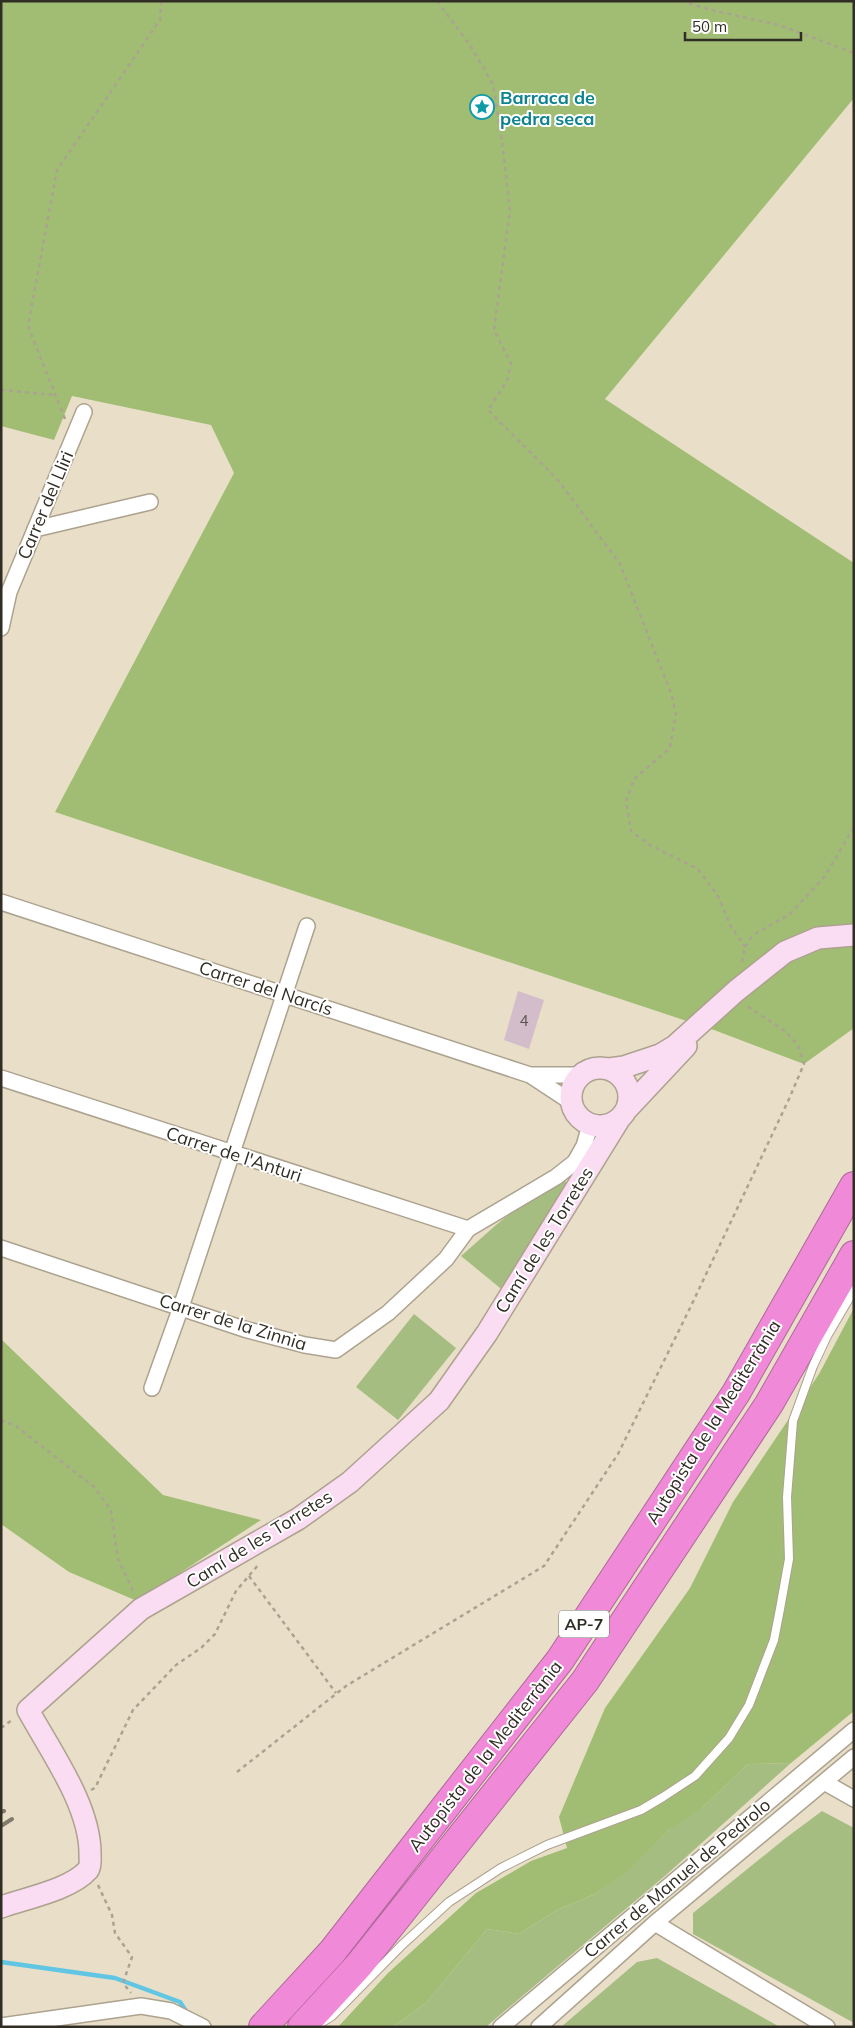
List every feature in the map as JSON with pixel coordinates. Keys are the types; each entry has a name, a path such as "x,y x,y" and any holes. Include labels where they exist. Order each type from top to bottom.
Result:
{"highway":[{"name":"Autopista de la Mediterrània","path":"263,2027 332,1952 560,1660 736,1393 854,1186"},
{"name":"Autopista de la Mediterrània","path":"302,2027 359,1966 585,1681 769,1404 854,1255"}],"street":[{"name":"Carrer del Lliri","path":"1,628 5,586 34,529 84,412"},
{"path":"34,529 150,502"},
{"name":"Carrer del Narcís","path":"1,902 530,1075 571,1102"},
{"path":"152,1388 181,1307 307,926"},
{"name":"Camí de les Torretes","path":"609,1069 624,1067 660,1056 675,1046 785,952 818,938 854,935"},
{"name":"Camí de les Torretes","path":"90,1866 90,1840 76,1798 28,1710 141,1610 298,1519 350,1482 440,1401 487,1333 623,1115 667,1068 715,1011"},
{"path":"594,1068 609,1069 625,1081 629,1090 630,1100 623,1115 605,1126 590,1125 578,1116 571,1102 571,1092 574,1083 581,1075 594,1068"},
{"name":"Carrer del Narcís","path":"530,1075 581,1075"},
{"name":"Carrer de l'Anturi","path":"1,1078 468,1229"},
{"name":"Carrer de la Zinnia","path":"1,1248 244,1329 305,1345 336,1350 388,1313 446,1259 468,1229 556,1177 575,1162 584,1146 590,1125"},
{"name":"Carrer de Manuel de Pedrolo","path":"501,2027 854,1730"},
{"name":"Carrer de Manuel de Pedrolo","path":"539,2027 655,1923 854,1757"},
{"path":"824,1782 854,1799"},
{"path":"1,1907 63,1888 87,1871 90,1866"},
{"path":"655,1923 827,2027"},
{"path":"1,2026 141,2006 171,2012 203,2027"}],"lane":[{"path":"315,2027 332,2016 402,1945 449,1902 501,1868 547,1845 641,1810 695,1776 730,1738 749,1705 774,1640 789,1559 787,1497 793,1421 813,1366 827,1336 854,1290"}],"path":[{"path":"73,439 28,326 57,170 160,20 162,1"},
{"path":"437,1 470,45 493,84 503,149 510,210 494,330 511,363 508,381 488,410 558,480 620,564 671,693 676,715 670,748 634,779 626,801 631,830 650,845 698,869 718,896 730,924 745,947 753,935 790,914 826,876 854,827"},
{"path":"681,1 711,10 779,25 854,54"},
{"path":"1,390 55,395"},
{"path":"237,1772 336,1694 544,1566 618,1454 691,1306 804,1064 798,1044 785,1031 749,1009 736,992"},
{"path":"1,1420 16,1426 94,1487 111,1510 118,1559 141,1610"},
{"path":"76,1798 95,1788 133,1710 176,1665 201,1648 216,1634 236,1591 249,1576 336,1694"},
{"path":"90,1866 112,1915 115,1933 132,1957 123,1983 141,2006"}],"green space":[{"path":"1,1 854,1 854,98 605,399 854,563 854,1028 804,1064 714,1030 55,812 234,473 211,425 72,396 54,440 1,426"},
{"path":"560,1173 574,1194 505,1292 461,1256"},
{"path":"854,1308 854,1711 791,1763 748,1764 701,1809 670,1829 629,1870 595,1894 557,1910 519,1934 487,1929 427,2002 393,2027 338,2027 388,1973 476,1893 531,1861 567,1848 559,1817 605,1708 690,1588 733,1502 819,1374"},
{"path":"414,1314 456,1348 398,1420 356,1387"},
{"path":"1,1339 163,1495 261,1520 137,1601 69,1572 1,1524"},
{"path":"791,1763 666,1875 487,2026 393,2027 427,2002 487,1929 519,1934 557,1910 595,1894 631,1867 671,1828 703,1807 748,1764"},
{"path":"822,1811 854,1828 854,2023 693,1934 693,1913"},
{"path":"657,1958 780,2027 561,2027 637,1962"}],"building":[{"path":"518,991 544,1000 529,1049 504,1040"}],"waterway":[{"path":"1,1962 115,1978 180,2002 188,2014"}],"railway":[{"path":"1,1826 12,1819"}],"place":[{"name":"Barraca de pedra seca","path":"482,107"}]}
